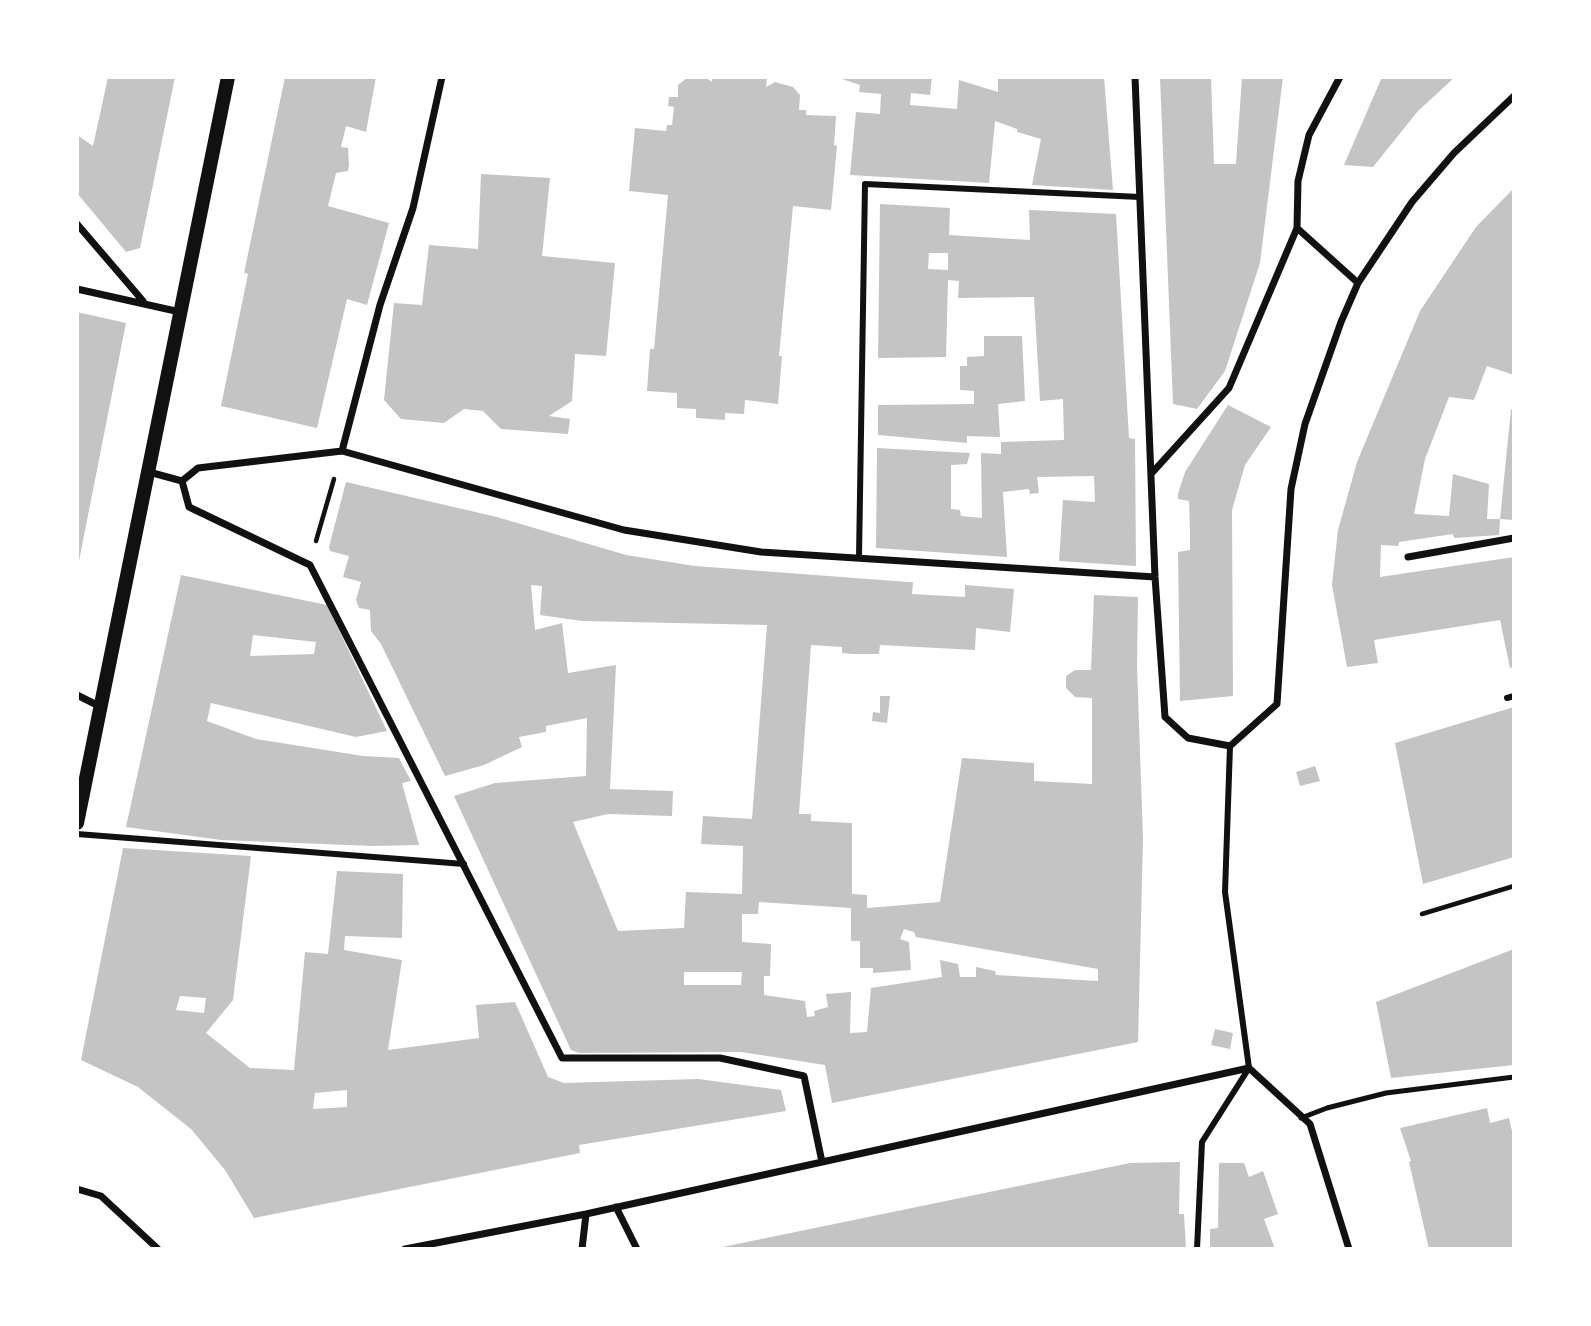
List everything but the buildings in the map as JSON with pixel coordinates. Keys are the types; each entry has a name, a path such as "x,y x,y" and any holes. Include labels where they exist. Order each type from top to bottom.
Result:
{"main road":[{"path":"77,823 228,77"}],"street":[{"path":"342,451 380,305 413,208 442,77"},
{"path":"1135,77 1154,578 1165,717 1188,738 1230,746"},
{"path":"1151,474 1229,388 1297,228 1298,181 1309,135 1340,77"},
{"path":"1349,1249 1310,1124 1249,1068 1225,892 1230,746 1277,704 1291,489 1305,424 1328,355 1358,284 1412,202 1454,153 1514,96"},
{"path":"859,557 865,184 1140,197"},
{"path":"77,224 143,302"},
{"path":"1297,228 1358,284"},
{"path":"77,289 180,312"},
{"path":"182,481 198,468 342,451 624,530 761,552 1154,578"},
{"path":"147,472 182,481"},
{"path":"182,481 189,507 310,565 562,1058 720,1058 804,1076 822,1162"},
{"path":"1408,557 1514,538"},
{"path":"77,695 99,706"},
{"path":"77,834 464,864"},
{"path":"405,1249 586,1214 1249,1068"},
{"path":"1197,1249 1202,1142 1249,1068"},
{"path":"77,1189 101,1196 158,1249"},
{"path":"616,1207 637,1249"},
{"path":"582,1249 586,1214"}],"lane":[{"path":"1301,1118 1327,1108 1386,1093 1514,1077"}],"path":[{"path":"310,565 342,451"},
{"path":"1422,914 1514,886"}]}
